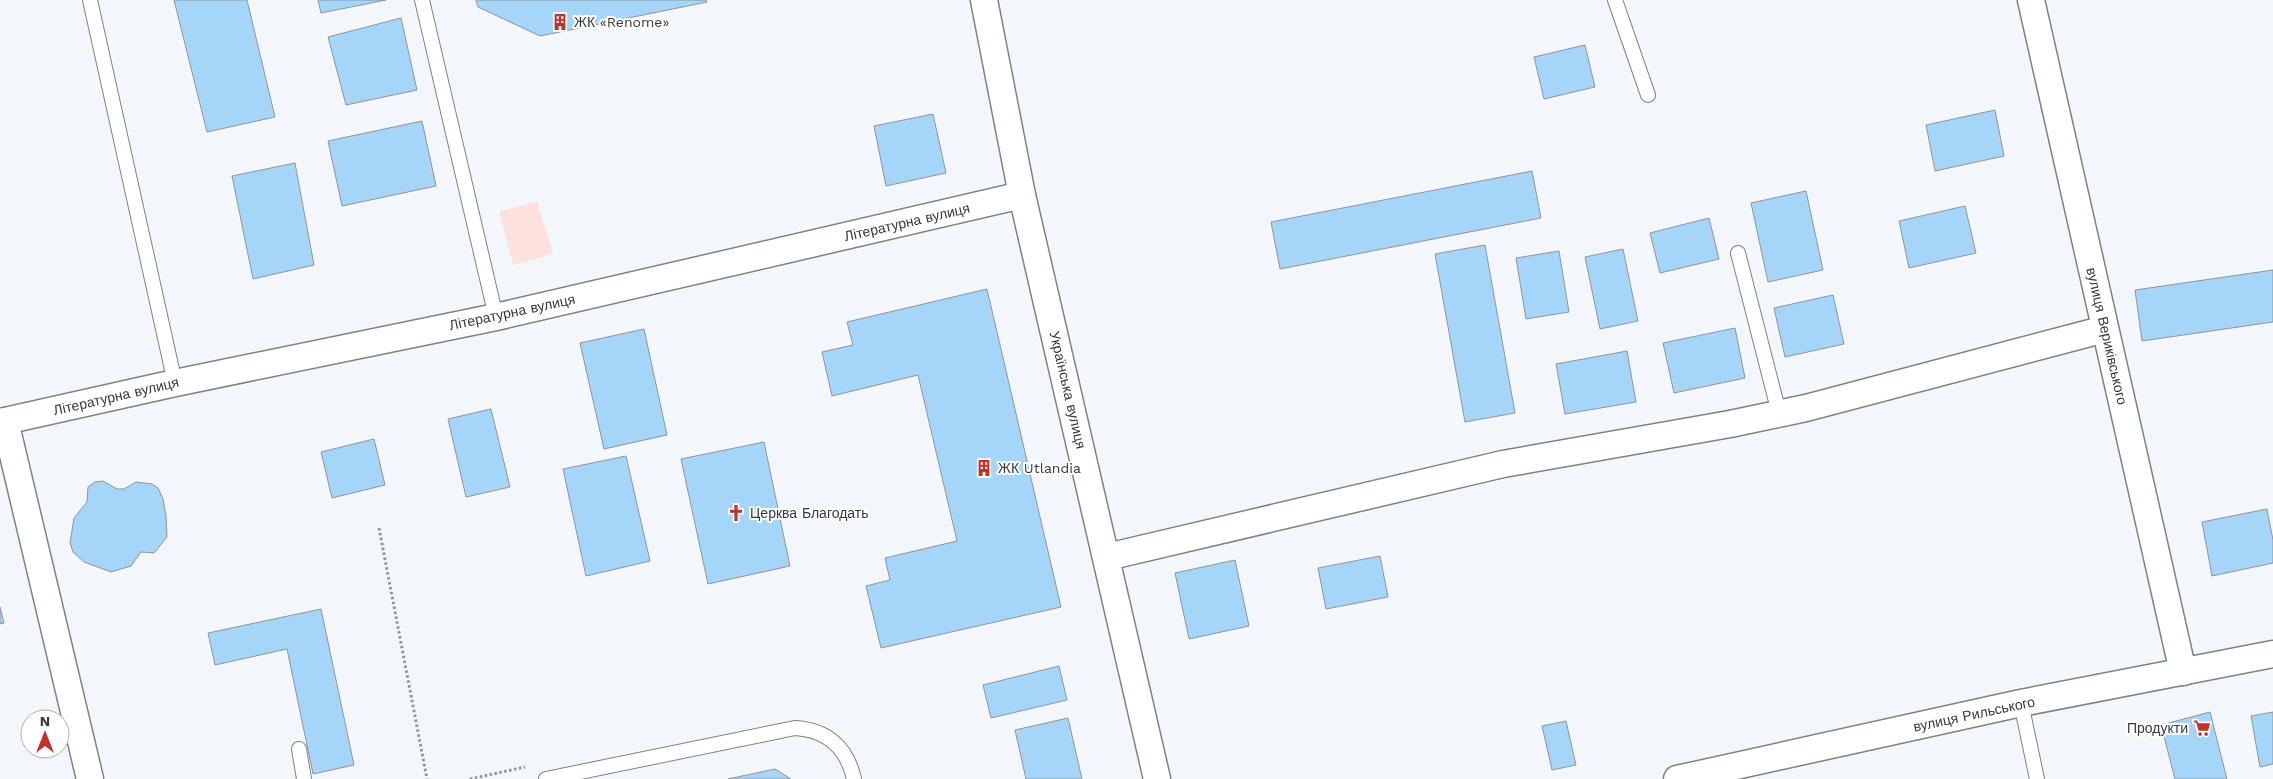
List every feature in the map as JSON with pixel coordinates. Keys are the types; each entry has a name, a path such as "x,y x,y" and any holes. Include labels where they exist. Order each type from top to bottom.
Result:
{"street":[{"name":"Українська вулиця","path":"984,0 1022,195 1157,779"},
{"name":"вулиця Вериківського","path":"2031,0 2184,672"},
{"name":"Літературна вулиця","path":"3,422 175,383 496,317 1022,195"},
{"path":"1107,557 1503,464 1730,424 1779,413 2105,329"},
{"path":"3,422 90,779"},
{"name":"вулиця Рильського","path":"1677,779 2021,703 2273,654"}],"lane":[{"path":"90,0 175,383"},
{"path":"422,0 496,317"},
{"path":"1615,0 1648,95"},
{"path":"1738,253 1779,413"},
{"path":"2021,703 2037,779"},
{"path":"546,779 794,728 816,731 834,741 845,754 854,779"},
{"path":"299,748 304,779"}],"path":[{"path":"379,528 427,779"},
{"path":"470,779 534,766"}],"shaded area":[{"path":"537,201 553,254 513,265 499,212"}],"building":[{"path":"174,0 247,0 275,117 207,132"},
{"path":"318,0 386,0 321,13"},
{"name":"ЖК «Renome»","path":"476,0 706,0 707,2 540,36 478,7"},
{"path":"401,18 417,90 346,105 328,37"},
{"path":"1585,45 1595,87 1544,99 1534,57"},
{"path":"1995,110 2004,156 1935,171 1926,125"},
{"path":"933,114 946,173 886,186 874,126"},
{"path":"422,121 436,186 342,206 328,141"},
{"path":"295,163 314,265 253,279 232,176"},
{"path":"1532,171 1541,218 1280,269 1271,222"},
{"path":"1806,191 1823,270 1768,282 1751,203"},
{"path":"1965,206 1976,253 1909,268 1899,221"},
{"path":"1709,218 1719,259 1660,273 1650,233"},
{"path":"1485,245 1515,413 1465,422 1435,254"},
{"path":"1623,249 1638,321 1600,329 1585,257"},
{"path":"1559,251 1569,312 1526,319 1516,258"},
{"path":"2273,270 2273,322 2142,341 2135,290"},
{"name":"ЖК Utlandia","path":"987,289 1061,607 881,648 866,586 890,580 885,558 957,541 918,375 832,396 822,352 853,345 847,322"},
{"path":"1833,295 1844,344 1785,357 1774,308"},
{"path":"1735,328 1745,378 1674,393 1663,343"},
{"path":"644,329 667,435 604,449 580,343"},
{"path":"1627,351 1636,402 1565,414 1556,364"},
{"path":"491,409 510,487 466,497 448,419"},
{"path":"374,439 385,485 332,498 321,452"},
{"name":"Церква Благодать","path":"764,442 790,566 708,584 681,459"},
{"path":"626,456 650,561 586,576 563,469"},
{"path":"103,481 117,489 124,489 136,482 152,484 158,488 163,499 166,516 167,537 154,553 141,552 131,566 111,572 84,562 73,552 70,543 74,518 87,502 88,487 95,482"},
{"path":"2267,509 2273,540 2273,563 2212,576 2202,522"},
{"path":"1380,556 1388,597 1326,609 1318,568"},
{"path":"1235,560 1249,626 1189,639 1175,573"},
{"path":"0,607 4,623 0,624"},
{"path":"321,609 354,765 313,774 287,649 215,665 208,633"},
{"path":"1059,666 1067,700 991,718 983,685"},
{"path":"2210,712 2227,779 2175,779 2161,725"},
{"path":"2273,712 2273,764 2260,767 2251,716"},
{"path":"1068,718 1082,779 1026,779 1015,730"},
{"path":"1566,721 1576,765 1552,770 1542,726"},
{"path":"775,769 791,779 728,779"}],"place":[{"name":"ЖК «Renome»","path":"560,22"},
{"name":"ЖК Utlandia","path":"984,468"},
{"name":"Церква Благодать","path":"736,513"},
{"name":"Продукти","path":"2202,728"}]}
